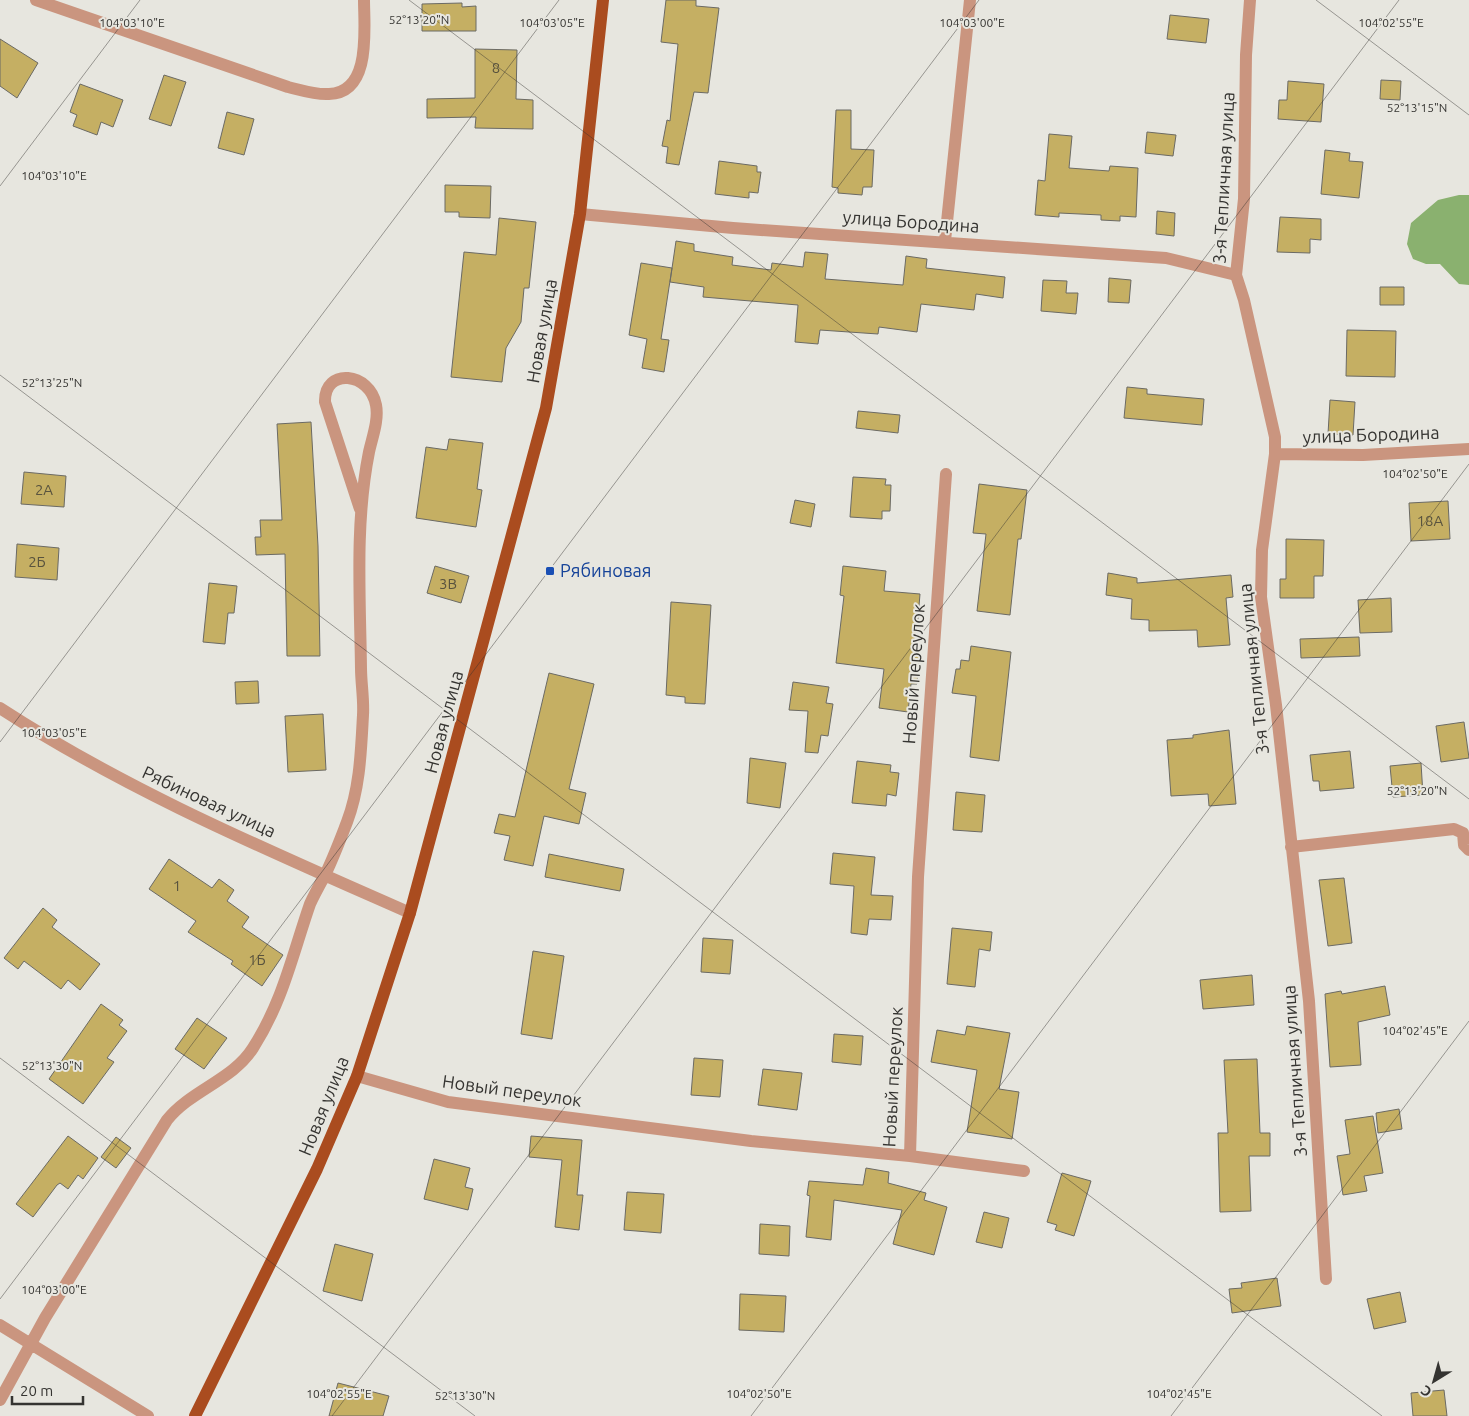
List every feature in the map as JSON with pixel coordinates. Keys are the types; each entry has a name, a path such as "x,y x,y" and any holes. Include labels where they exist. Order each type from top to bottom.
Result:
{"main road":[{"name":"Новая улица","path":"195,1416 317,1169 357,1076 410,913 546,408 580,214 603,0"}],"street":[{"path":"36,0 288,87 331,94 341,92 352,84 359,73 364,49 364,0"},
{"path":"945,241 970,0"},
{"name":"3-я Тепличная улица","path":"1250,0 1246,55 1244,198 1236,275 1244,300 1275,438 1275,454 1264,533 1261,597 1276,705 1309,1001 1326,1279"},
{"name":"улица Бородина","path":"580,214 733,228 945,241 1048,251 1166,258 1236,275"},
{"path":"0,1400 30,1344 168,1120 183,1102 221,1078 252,1050 285,987 312,901 348,819 358,778 363,713 360,509 376,408 368,386 359,379 349,377 339,379 329,386 325,393 325,402 360,509"},
{"name":"улица Бородина","path":"1275,454 1363,455 1469,449"},
{"name":"Новый переулок","path":"357,1076 448,1102 751,1141 910,1156 918,877 946,474"},
{"name":"Рябиновая улица","path":"0,708 55,744 172,806 410,913"},
{"path":"1291,847 1454,830 1463,833 1464,845 1469,850"},
{"path":"910,1156 1024,1171"},
{"path":"0,1325 148,1416"}],"green space":[{"path":"1459,195 1469,195 1469,285 1459,284 1440,264 1426,264 1413,259 1407,244 1411,223 1438,200"}],"building":[{"path":"666,0 696,0 696,6 719,8 708,93 694,92 679,165 666,163 668,147 662,146 667,120 670,121 678,44 661,42"},
{"path":"462,3 462,7 476,6 476,31 422,31 422,4"},
{"path":"1170,15 1209,19 1206,43 1167,39"},
{"path":"0,39 38,63 17,98 0,86"},
{"path":"475,49 517,50 516,99 533,100 533,129 475,128 476,117 427,118 427,99 475,98"},
{"path":"164,75 186,82 171,126 149,119"},
{"path":"1381,80 1401,81 1400,100 1380,99"},
{"path":"1288,81 1324,84 1321,122 1278,119 1279,100 1287,100"},
{"path":"80,84 123,100 113,127 101,122 97,135 73,126 77,115 70,112"},
{"path":"836,110 851,110 851,149 874,150 872,187 863,187 862,195 838,193 838,188 832,187"},
{"path":"227,112 254,119 244,155 218,148"},
{"path":"1147,132 1176,135 1173,156 1145,153"},
{"path":"1049,134 1072,136 1069,168 1109,171 1110,166 1138,168 1136,217 1120,216 1120,221 1101,220 1101,215 1059,213 1059,217 1035,215 1038,180 1045,181"},
{"path":"1325,150 1350,153 1349,161 1363,162 1359,198 1321,194"},
{"path":"719,161 757,166 757,172 761,172 758,193 749,192 749,198 715,194"},
{"path":"445,185 491,186 490,218 459,217 459,212 445,212"},
{"path":"1157,211 1175,213 1174,236 1156,234"},
{"path":"1280,217 1321,219 1321,240 1310,239 1310,253 1277,252"},
{"path":"499,218 536,222 529,288 524,288 521,322 506,348 502,382 451,377 464,252 496,255"},
{"path":"676,241 694,244 694,251 733,257 732,265 771,270 772,263 803,267 805,252 828,254 825,279 903,285 906,256 927,259 926,268 1005,277 1003,298 976,294 974,310 921,304 917,332 879,327 878,334 820,330 818,344 795,342 798,305 703,297 704,287 670,282"},
{"path":"641,263 672,268 661,339 669,340 664,372 642,368 647,339 629,335"},
{"path":"1109,278 1131,280 1129,303 1108,302"},
{"path":"1043,280 1067,281 1066,293 1078,293 1076,314 1041,311"},
{"path":"1380,287 1404,287 1404,305 1380,305"},
{"path":"1347,330 1396,331 1395,377 1346,376"},
{"path":"1127,387 1147,389 1147,394 1204,399 1202,425 1124,418"},
{"path":"1330,400 1355,402 1353,435 1328,434"},
{"path":"858,411 900,415 898,433 856,428"},
{"path":"311,422 318,546 320,656 287,656 285,554 256,555 255,537 261,537 260,520 282,520 277,424"},
{"path":"449,439 483,443 477,489 482,490 476,527 416,518 426,447 447,450"},
{"path":"24,472 66,476 64,507 21,504"},
{"path":"853,477 886,479 885,485 891,485 890,511 882,511 882,519 850,517"},
{"path":"979,484 1027,490 1021,539 1018,539 1010,615 977,611 986,534 973,533"},
{"path":"795,500 815,504 811,527 790,523"},
{"path":"1448,501 1450,539 1411,541 1409,503"},
{"path":"1286,539 1324,540 1323,576 1314,576 1314,598 1280,598 1280,579 1286,579"},
{"path":"17,544 59,548 57,580 15,577"},
{"path":"435,566 469,576 461,603 427,593"},
{"path":"843,566 886,571 884,591 920,594 915,654 919,654 917,684 911,684 908,712 879,708 884,669 836,663 844,596 840,595"},
{"path":"1108,573 1137,578 1137,583 1231,575 1233,597 1226,598 1230,645 1198,647 1197,630 1149,631 1149,620 1131,619 1132,599 1106,595"},
{"path":"209,583 237,586 234,613 228,613 225,644 203,642"},
{"path":"1391,598 1392,632 1360,633 1358,600"},
{"path":"671,602 711,605 705,704 685,703 685,697 666,695"},
{"path":"1359,637 1360,656 1301,658 1300,639"},
{"path":"971,646 1011,652 999,761 970,757 976,696 952,693 956,669 960,669 961,660 969,661"},
{"path":"549,673 594,684 569,789 586,793 579,824 544,816 533,866 504,860 510,836 494,833 499,814 515,817"},
{"path":"258,681 259,703 236,704 235,682"},
{"path":"793,682 829,687 826,703 833,704 828,736 821,735 818,753 805,752 808,711 789,710"},
{"path":"323,714 326,770 288,772 285,716"},
{"path":"1464,722 1469,758 1441,762 1436,726"},
{"path":"1229,730 1236,804 1209,806 1208,794 1171,796 1167,740 1193,738 1193,735"},
{"path":"1350,751 1354,788 1320,791 1319,781 1313,781 1310,755"},
{"path":"750,758 786,763 780,808 747,803"},
{"path":"857,761 891,765 890,772 899,773 896,796 887,794 886,806 852,803"},
{"path":"1421,763 1423,795 1393,797 1390,766"},
{"path":"956,792 985,795 982,832 953,830"},
{"path":"833,853 875,857 871,895 893,896 891,920 869,919 867,935 851,933 854,886 830,884"},
{"path":"549,854 624,869 620,891 545,877"},
{"path":"169,859 212,888 219,879 234,890 227,901 249,917 242,927 283,955 262,986 231,964 233,961 188,932 196,921 149,889"},
{"path":"1344,878 1352,943 1328,946 1319,880"},
{"path":"43,908 57,920 52,927 100,964 80,990 68,980 61,989 24,961 18,969 4,958"},
{"path":"952,928 992,932 990,951 979,949 975,987 947,984"},
{"path":"703,938 733,940 730,974 701,972"},
{"path":"533,951 564,956 552,1039 521,1034"},
{"path":"1252,975 1254,1005 1203,1009 1200,980"},
{"path":"1385,986 1390,1015 1358,1022 1361,1065 1330,1067 1325,994 1341,991 1342,994"},
{"path":"101,1004 123,1020 119,1025 127,1031 107,1058 114,1062 83,1104 49,1079"},
{"path":"197,1018 227,1038 204,1069 175,1049"},
{"path":"967,1026 1010,1033 999,1089 1019,1092 1012,1139 967,1132 977,1070 931,1062 937,1030 965,1035"},
{"path":"834,1034 863,1036 861,1065 832,1062"},
{"path":"694,1058 723,1060 720,1097 691,1095"},
{"path":"1257,1059 1260,1133 1270,1133 1270,1156 1249,1156 1251,1211 1220,1212 1218,1133 1228,1133 1224,1060"},
{"path":"763,1069 802,1073 797,1110 758,1105"},
{"path":"1399,1109 1402,1129 1378,1133 1376,1113"},
{"path":"1373,1116 1383,1173 1364,1176 1367,1191 1343,1195 1337,1156 1350,1154 1345,1120"},
{"path":"68,1136 98,1158 83,1179 78,1175 68,1189 60,1183 57,1185 33,1217 16,1204"},
{"path":"531,1136 582,1140 577,1195 583,1195 579,1230 555,1227 562,1160 529,1157"},
{"path":"116,1137 131,1148 116,1168 101,1157"},
{"path":"434,1159 470,1168 465,1187 473,1189 468,1210 424,1199"},
{"path":"866,1168 889,1172 888,1183 926,1193 924,1200 947,1207 934,1255 893,1244 902,1210 834,1200 831,1240 806,1237 810,1196 807,1195 809,1181 863,1185"},
{"path":"1062,1173 1091,1181 1074,1236 1055,1230 1057,1225 1047,1222"},
{"path":"627,1192 664,1194 661,1233 624,1230"},
{"path":"984,1212 1009,1218 1002,1248 976,1242"},
{"path":"760,1224 790,1226 789,1256 759,1254"},
{"path":"335,1244 373,1254 362,1301 323,1291"},
{"path":"1277,1278 1281,1306 1232,1313 1229,1289 1242,1288 1241,1283"},
{"path":"1400,1292 1406,1322 1374,1329 1367,1299"},
{"path":"740,1294 786,1296 784,1332 739,1330"},
{"path":"338,1383 389,1396 383,1416 329,1416"},
{"path":"1444,1390 1447,1416 1413,1416 1411,1393"}],"place":[{"name":"Рябиновая","path":"550,571"}]}
